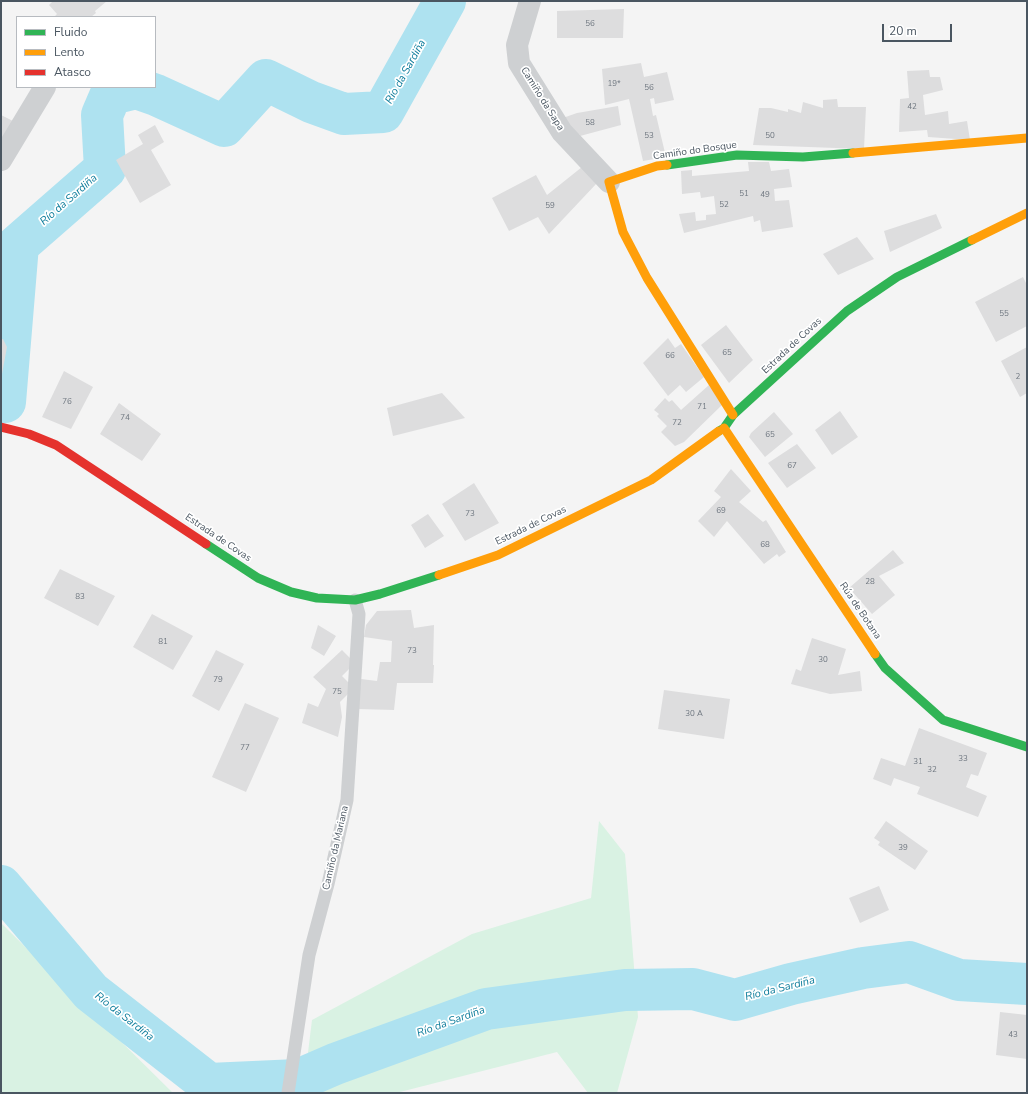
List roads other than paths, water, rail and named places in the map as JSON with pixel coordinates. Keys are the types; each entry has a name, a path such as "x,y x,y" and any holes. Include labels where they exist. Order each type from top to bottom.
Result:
{"main road":[{"name":"Camiño do Bosque","path":"609,182 657,166 737,155 803,157 1027,138"},
{"path":"609,182 623,232 647,278 733,415"},
{"name":"Estrada de Covas","path":"1,427 29,434 56,445 258,578 291,592 317,598 355,600 380,594 498,555 652,480 724,428 733,415 847,311 897,277 1027,214"},
{"name":"Rúa de Botana","path":"724,428 885,668 943,720 1027,748"}],"street":[{"name":"Camiño da Sapa","path":"530,1 518,45 519,63 562,132 609,182"},
{"path":"1,160 43,88"}],"lane":[{"name":"Camiño da Mariana","path":"288,1093 309,955 328,884 347,800 359,614 355,600"}],"waterway":[{"name":"Río da Sardiña","path":"5,402 18,245 105,169 102,115 111,94 136,88 156,95 224,126 266,80 311,102 344,114 383,112 445,1"},
{"name":"Río da Sardiña","path":"1,886 91,992 209,1084 298,1080 335,1064 486,1009 625,990 693,989 735,1000 791,984 863,968 909,962 959,980 1027,984"}]}
